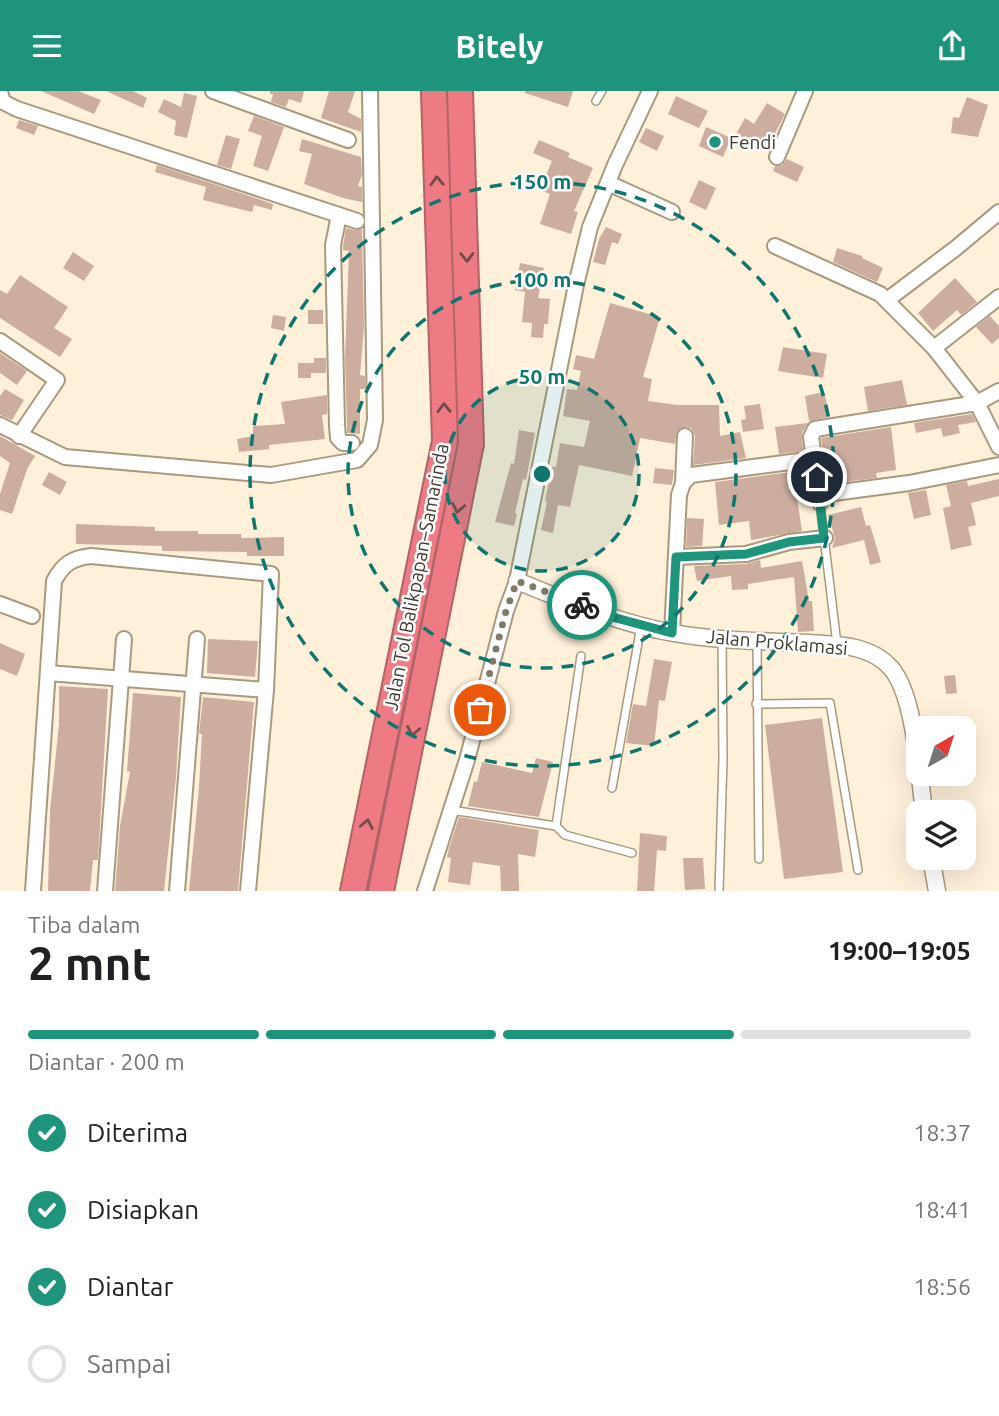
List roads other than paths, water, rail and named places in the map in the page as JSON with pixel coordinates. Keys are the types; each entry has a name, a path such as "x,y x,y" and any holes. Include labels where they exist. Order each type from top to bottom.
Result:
{"highway":[{"name":"Jalan Tol Balikpapan–Samarinda","path":"354,891 444,441 434,91"},
{"name":"Jalan Tol Balikpapan–Samarinda","path":"381,891 471,444 460,91"}],"street":[{"path":"213,91 348,140"},
{"path":"0,425 65,457 271,475 357,460 370,445 375,420 370,91"},
{"path":"425,891 452,810 506,611 517,581 590,227 650,91"},
{"path":"777,157 805,91"},
{"path":"0,92 4,102 17,109 357,221"},
{"path":"608,183 672,212"},
{"path":"887,300 999,212"},
{"path":"339,215 333,245 337,425 338,438 343,443 352,443"},
{"path":"775,246 874,291 887,300 934,348 977,403 999,447"},
{"path":"934,348 999,297"},
{"path":"0,341 57,380 19,436"},
{"path":"999,391 977,403 815,429 811,437 820,499 999,465"},
{"path":"672,633 679,495 683,483 685,436"},
{"path":"683,483 691,475 814,459"},
{"path":"676,557 746,554 789,542 824,538"},
{"path":"33,891 54,581 67,563 78,557 91,556 271,574 266,690 248,891"},
{"name":"Jalan Proklamasi","path":"517,581 641,625 672,633 837,645 868,651 880,657 902,683 922,800"},
{"path":"0,604 33,616"},
{"path":"105,891 124,639"},
{"path":"177,891 197,639"},
{"path":"48,673 266,690"},
{"path":"933,870 937,891"}],"lane":[{"path":"596,101 602,91"},
{"path":"820,499 837,645"},
{"path":"612,788 641,625"},
{"path":"719,891 723,759 722,637"},
{"path":"757,640 759,859"},
{"path":"556,826 581,656"},
{"path":"757,704 830,703 859,870"},
{"path":"452,810 556,826 565,835 632,853"}],"place":[{"name":"Fendi","path":"715,142"}]}
